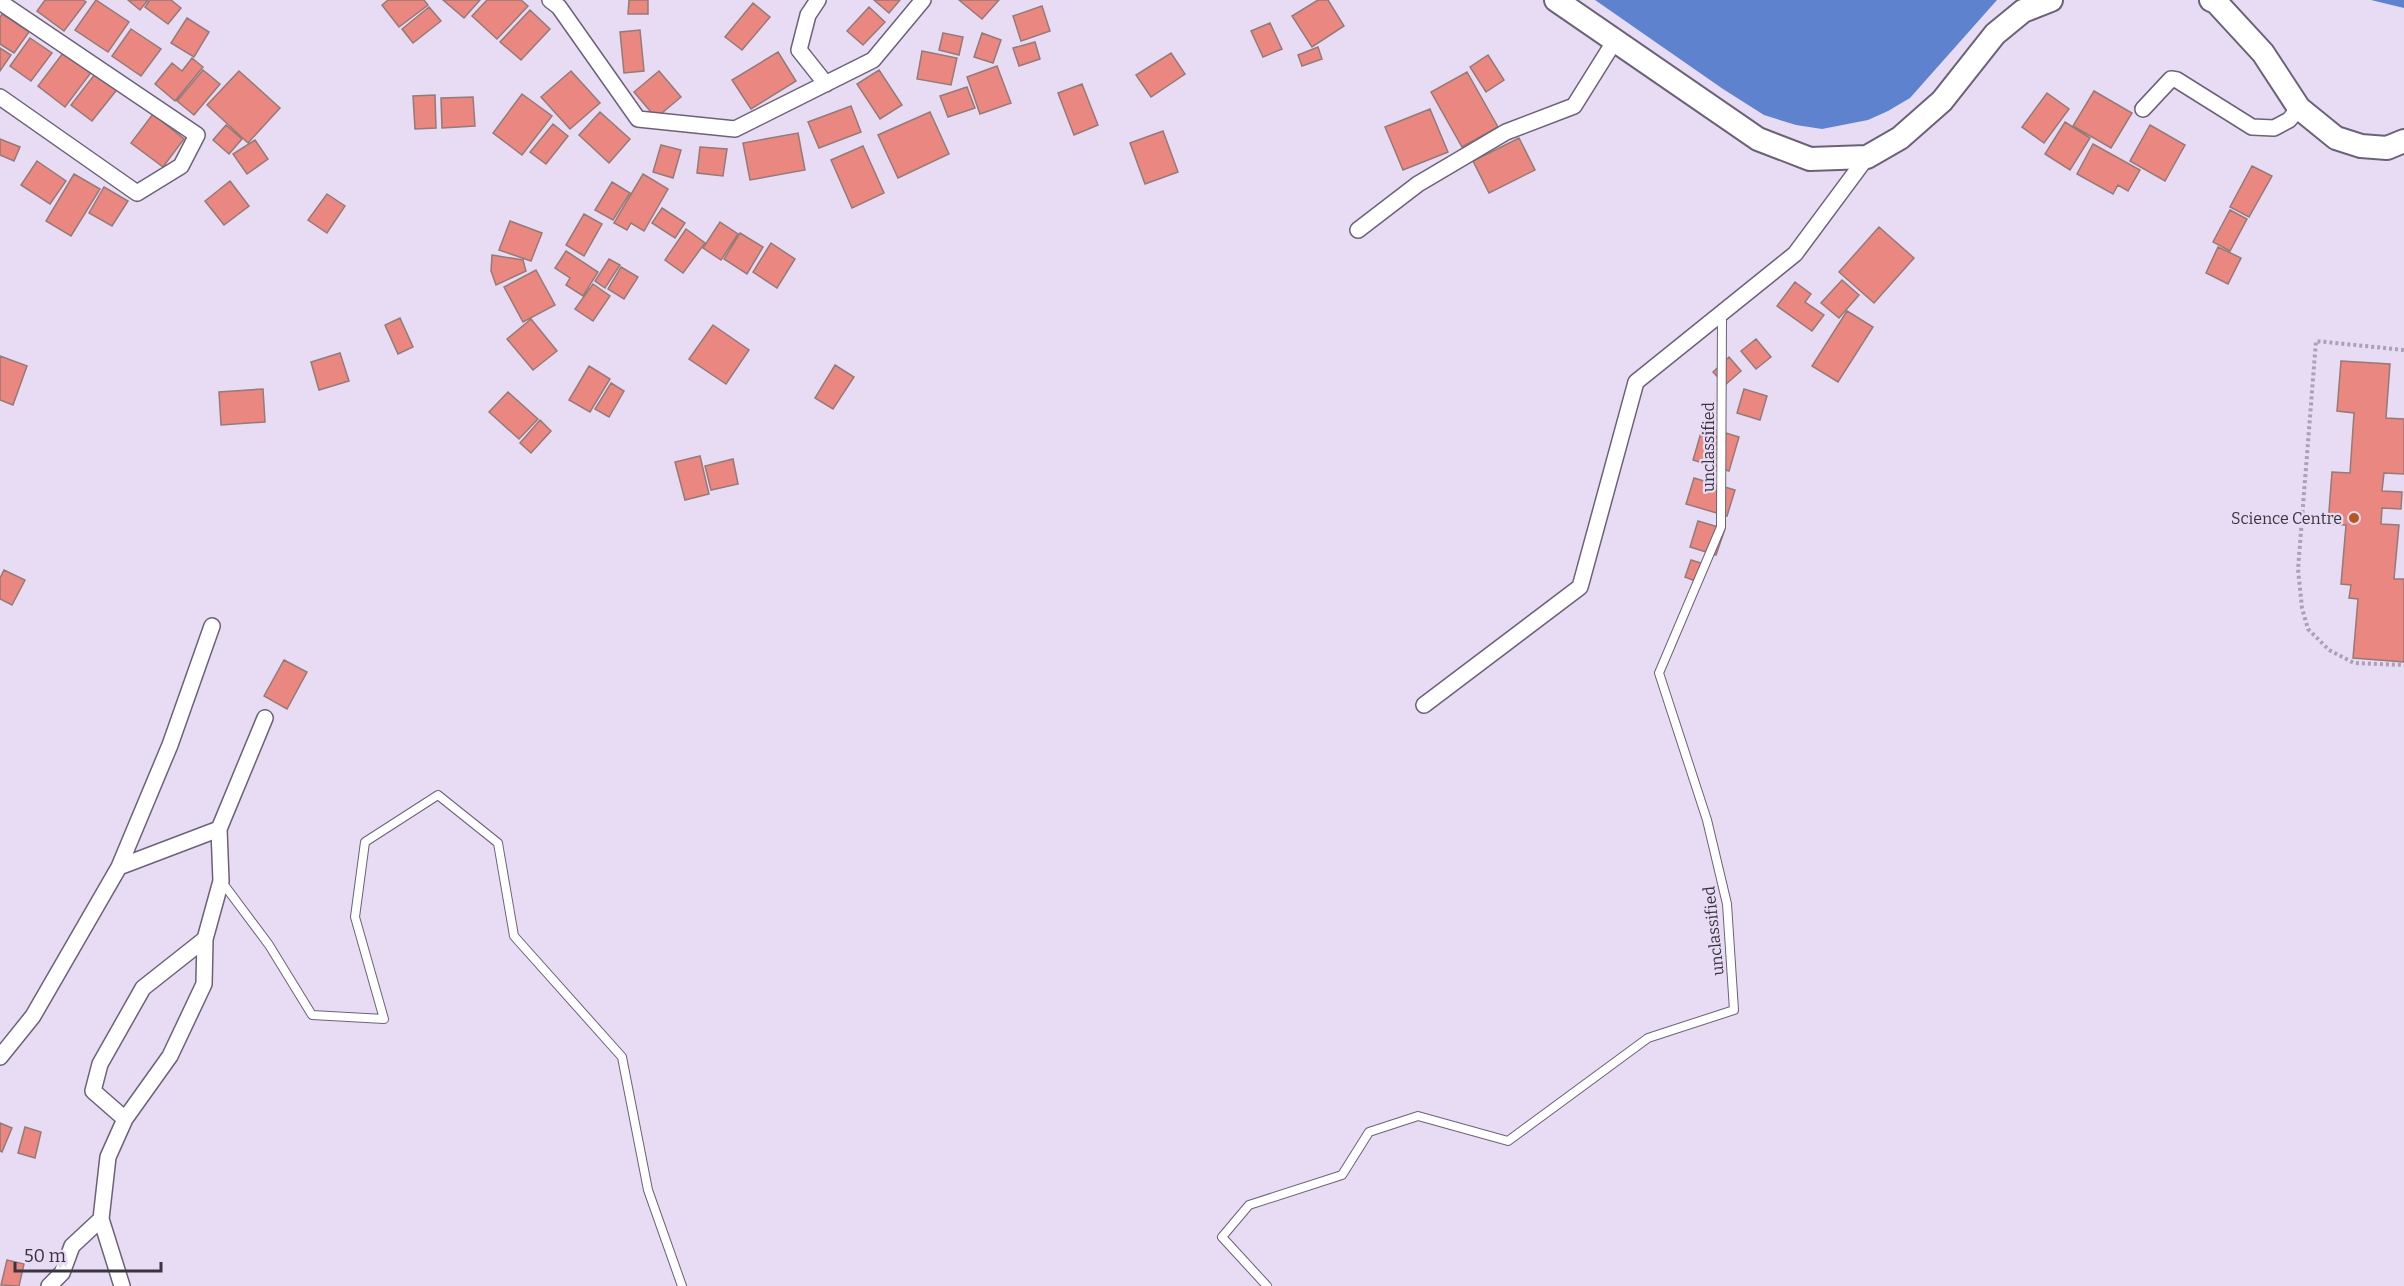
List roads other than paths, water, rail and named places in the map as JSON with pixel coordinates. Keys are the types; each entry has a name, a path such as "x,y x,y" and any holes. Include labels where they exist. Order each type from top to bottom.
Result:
{"main road":[{"path":"1556,0 1758,139 1810,159 1867,157 1900,138 1942,101 1995,34 2023,11 2050,0"},
{"path":"2211,0 2216,2 2263,53 2299,108 2336,138 2361,146 2387,148 2404,141"}],"street":[{"path":"550,0 559,7 638,119 735,129 873,60 923,0"},
{"path":"818,0 808,15 799,50 826,84"},
{"path":"0,2 197,135 181,166 137,193 0,97"},
{"path":"1358,230 1418,184 1506,132 1574,106 1614,42"},
{"path":"2143,109 2171,79 2177,80 2252,127 2274,128 2289,120 2299,108"},
{"path":"1424,705 1580,587 1636,382 1795,254 1867,157"},
{"path":"0,1057 33,1016 119,867 170,745 212,626"},
{"path":"122,1286 101,1219 108,1157 125,1119 170,1056 204,984 205,939 221,881 219,829 265,718"},
{"path":"119,867 219,829"},
{"path":"125,1119 93,1091 100,1064 143,988 205,939"},
{"path":"48,1286 62,1273 72,1246 101,1219"}],"lane":[{"name":"unclassified","path":"1268,1286 1222,1238 1249,1205 1342,1175 1369,1132 1418,1116 1508,1141 1648,1038 1734,1010 1727,904 1707,820 1659,672 1721,527 1722,312"},
{"path":"221,881 268,945 312,1016 384,1019 355,917 365,842 438,795 498,843 514,936 622,1057 648,1190 682,1286"}],"water":[{"path":"1595,0 1997,0 1910,98 1868,120 1822,129 1796,125 1764,115"},
{"path":"2371,0 2404,0 2404,8"}],"place":[{"name":"Science Centre","path":"2354,518"}]}
